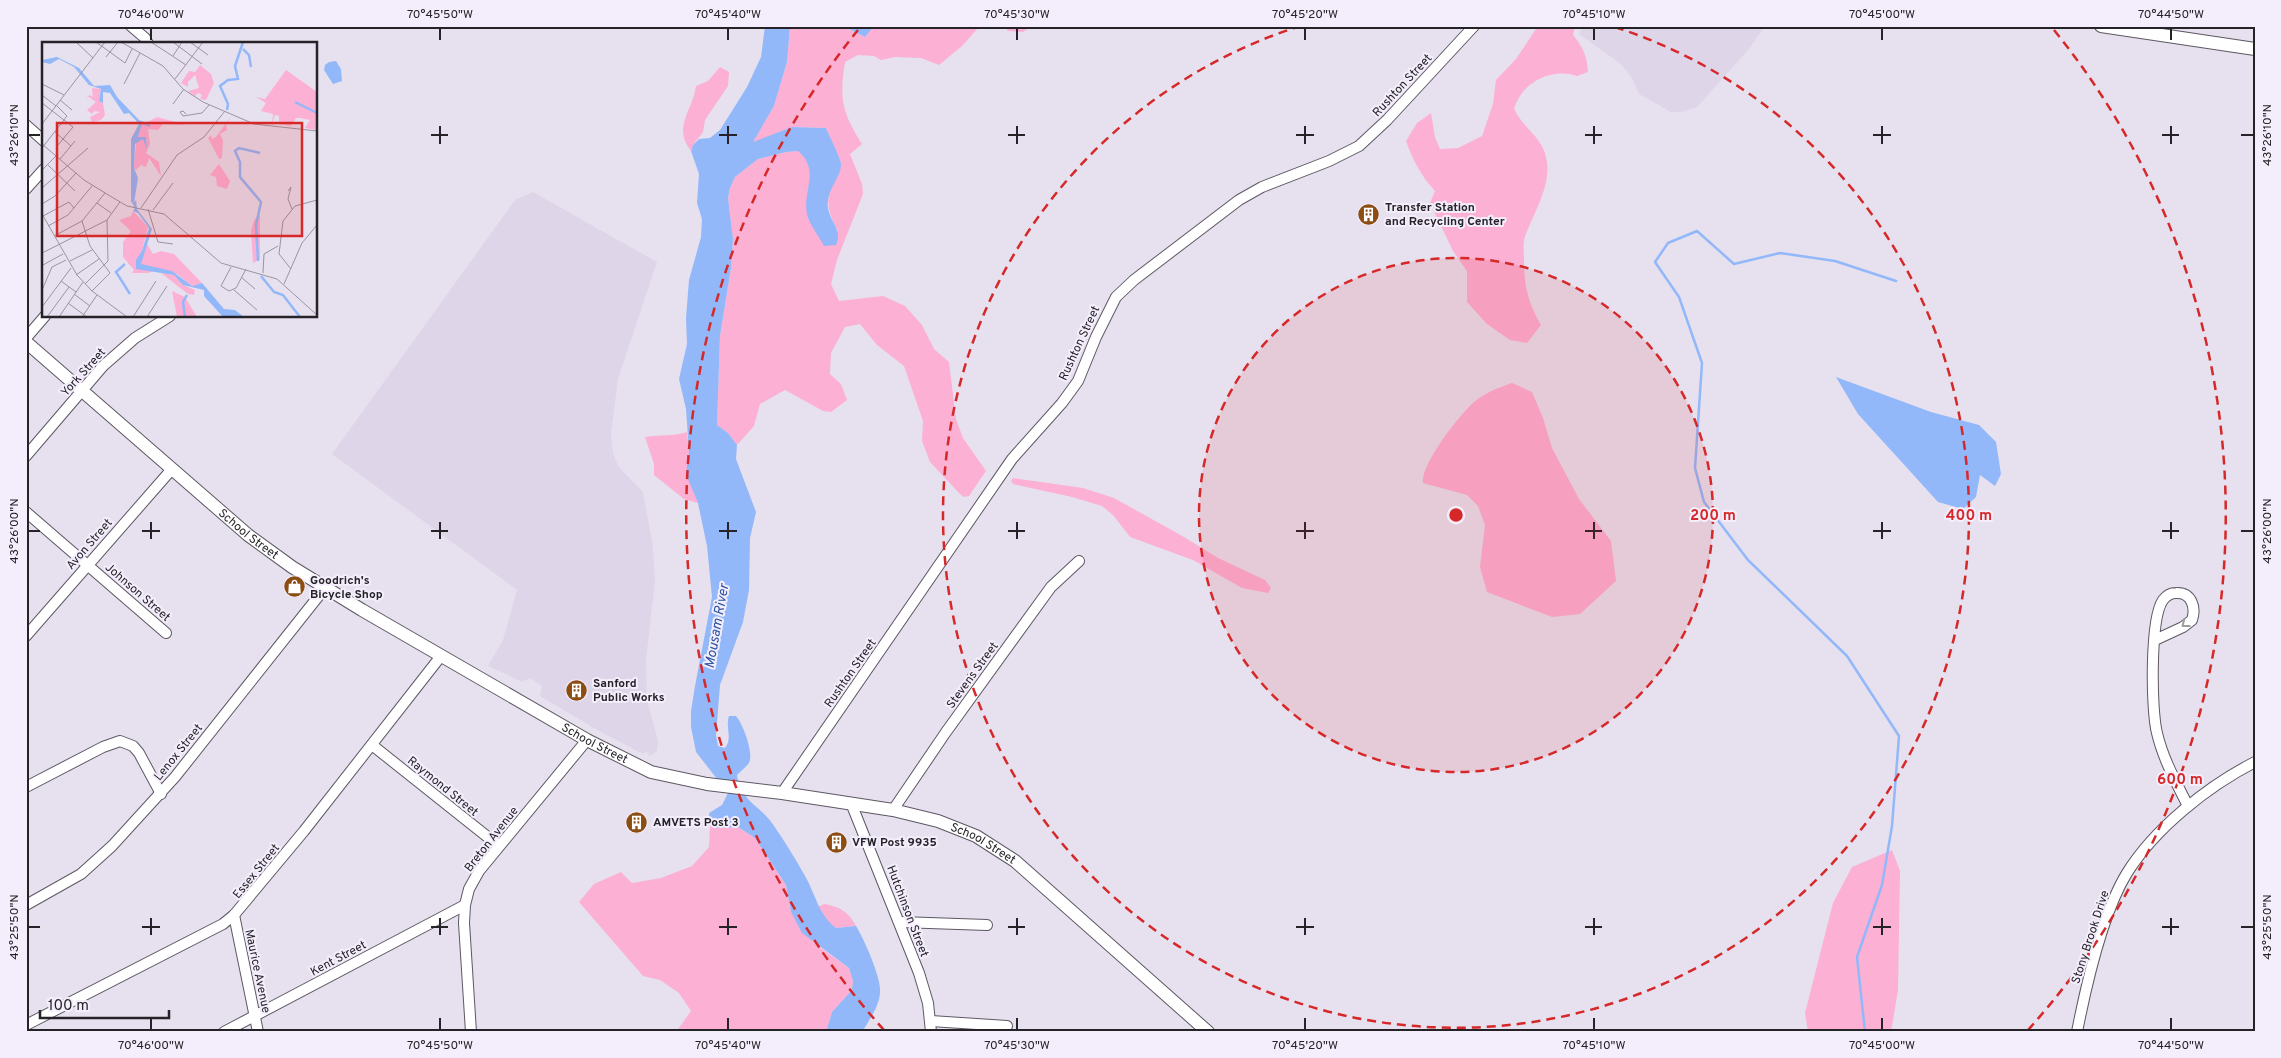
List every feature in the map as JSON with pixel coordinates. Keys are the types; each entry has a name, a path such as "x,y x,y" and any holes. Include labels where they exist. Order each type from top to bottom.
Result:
{"street":[{"path":"131,26 146,38 147,42"},
{"name":"Rushton Street","path":"782,793 1012,459 1062,403 1078,380 1096,337 1116,297 1134,280 1239,200 1278,180 1344,155 1364,142 1387,120 1474,26"},
{"path":"2101,26 2255,48"},
{"path":"26,125 42,139"},
{"path":"26,189 42,171"},
{"path":"26,338 43,318"},
{"name":"York Street","path":"26,456 103,366 135,338 167,318"},
{"name":"School Street","path":"26,342 248,535 324,588 587,740 652,772 681,780 893,810 957,828 986,841 1016,861 1208,1032"},
{"name":"Avon Street","path":"26,636 172,469"},
{"name":"Johnson Street","path":"26,512 166,633"},
{"name":"Stevens Street","path":"893,810 946,732 1041,600 1051,587 1079,561"},
{"name":"Lenox Street","path":"26,905 74,879 89,868 160,794 324,588"},
{"path":"2155,640 2192,620 2194,607 2185,595 2173,593 2163,600 2159,610 2155,640 2153,713 2157,732 2170,770 2188,806"},
{"name":"Essex Street","path":"26,1025 224,924 234,916 442,656"},
{"name":"Breton Avenue","path":"471,1032 464,940 465,905 469,889 499,846 587,740"},
{"path":"26,787 103,747 120,741 133,746 139,753 160,794"},
{"name":"Raymond Street","path":"372,745 499,846"},
{"name":"Stony Brook Drive","path":"2077,1032 2082,1004 2104,926 2120,887 2136,861 2188,806 2222,780 2255,762"},
{"name":"Hutchinson Street","path":"851,803 900,922 918,973 931,1026"},
{"name":"Kent Street","path":"224,1032 465,905"},
{"name":"Maurice Avenue","path":"234,916 258,1032"},
{"path":"900,922 987,925"},
{"path":"931,1026 1007,1026"}],"shaded area":[{"path":"790,26 842,26 865,37 873,26 980,26 962,46 939,65 921,58 895,57 881,60 874,56 858,55 845,62 842,96 846,114 862,144 850,154 862,184 863,194 837,260 831,284 839,301 883,296 905,306 922,325 934,349 949,362 956,419 963,438 986,471 969,496 964,497 960,494 930,462 922,441 923,421 904,366 877,345 860,324 845,327 831,353 830,374 841,384 847,400 831,412 823,411 785,390 760,404 754,426 737,445 728,433 717,425 720,336 731,268 733,239 728,198 735,177 758,159 798,151 807,158 810,169 808,218 816,231 838,231 830,213 828,201 830,189 841,164 826,128 792,127 752,143 774,106 787,62"},
{"path":"1004,26 1032,26 1023,32 1008,31"},
{"path":"1538,26 1575,26 1573,35 1584,52 1588,72 1577,76 1557,74 1538,79 1523,92 1514,109 1518,117 1543,147 1547,163 1546,183 1524,240 1526,286 1533,309 1541,325 1527,343 1510,340 1487,324 1467,302 1467,271 1453,251 1430,203 1435,191 1418,168 1406,141 1417,123 1431,113 1435,137 1440,149 1458,148 1482,136 1493,104 1496,80 1516,59"},
{"path":"1583,26 1765,26 1748,50 1697,107 1681,112 1671,112 1639,94 1632,78 1621,64 1579,34"},
{"path":"720,67 729,72 728,86 705,120 703,132 693,145 691,151 683,134 683,126 696,86 708,81"},
{"name":"Sanford Public Works","path":"533,192 657,262 618,379 611,433 613,453 618,466 643,492 653,547 655,581 646,659 647,700 658,741 657,751 648,756 649,753 645,752 643,754 599,731 540,696 542,686 530,678 522,682 488,666 503,640 517,590 332,454 515,200"},
{"path":"1512,383 1532,392 1543,418 1552,448 1579,499 1611,541 1616,581 1580,614 1552,617 1487,592 1480,567 1485,525 1478,506 1467,495 1423,483 1428,464 1434,453 1451,428 1468,408 1488,393"},
{"path":"687,432 689,452 687,474 698,503 684,499 654,475 654,464 645,437"},
{"path":"1013,478 1083,488 1114,498 1218,558 1265,580 1271,588 1268,593 1242,588 1193,560 1130,537 1113,515 1102,506 1072,497 1013,484 1011,481"},
{"path":"710,824 716,828 738,827 755,838 786,885 791,912 814,943 849,968 853,981 852,990 832,1012 826,1032 676,1032 691,1011 679,993 660,980 643,976 579,902 594,884 621,872 632,883 661,878 692,866 709,847"},
{"path":"1892,850 1900,871 1898,990 1891,1032 1808,1032 1805,1013 1833,903 1852,867"},
{"path":"824,904 843,911 856,926 836,928 827,921 818,907"}],"water":[{"name":"Mousam River","path":"765,26 790,26 787,62 774,106 753,142 792,127 826,128 841,164 841,169 831,190 828,202 829,213 837,230 838,240 836,245 824,246 808,218 806,200 810,175 809,167 798,151 758,159 735,177 728,198 733,239 731,268 720,336 717,425 728,433 737,445 736,459 756,512 750,538 749,590 743,622 720,685 716,735 718,746 725,748 729,737 729,716 736,716 745,732 750,753 749,763 737,775 742,791 767,817 781,836 809,883 825,917 836,928 856,926 863,940 872,959 880,993 876,1008 862,1032 826,1032 832,1012 852,990 853,981 849,968 802,933 791,912 786,885 755,838 738,827 716,828 710,824 709,813 722,805 728,793 696,752 691,727 691,711 695,686 712,597 707,546 698,503 686,474 689,452 686,409 679,379 687,344 686,318 689,280 701,237 702,219 697,203 699,174 691,151 693,145 699,139 710,138 720,130 747,87 761,57"},
{"path":"843,26 873,26 873,27 865,37"},
{"path":"336,61 341,69 342,81 333,84 324,70 325,65 329,62"},
{"path":"1836,377 1931,412 1979,425 1996,442 2001,474 1995,486 1980,475 1976,497 1963,509 1938,502 1858,414"}],"waterway":[{"path":"1865,1032 1857,957 1882,885 1892,826 1899,736 1847,656 1748,560 1704,502 1695,468 1702,363 1679,297 1655,262 1668,243 1697,231 1734,264 1780,253 1835,261 1896,281"}],"place":[{"name":"Transfer Station and Recycling Center","path":"1369,214"},
{"name":"Goodrich's Bicycle Shop","path":"294,587"},
{"name":"Sanford Public Works","path":"577,690"},
{"name":"AMVETS Post 3","path":"637,822"},
{"name":"VFW Post 9935","path":"836,842"}]}
